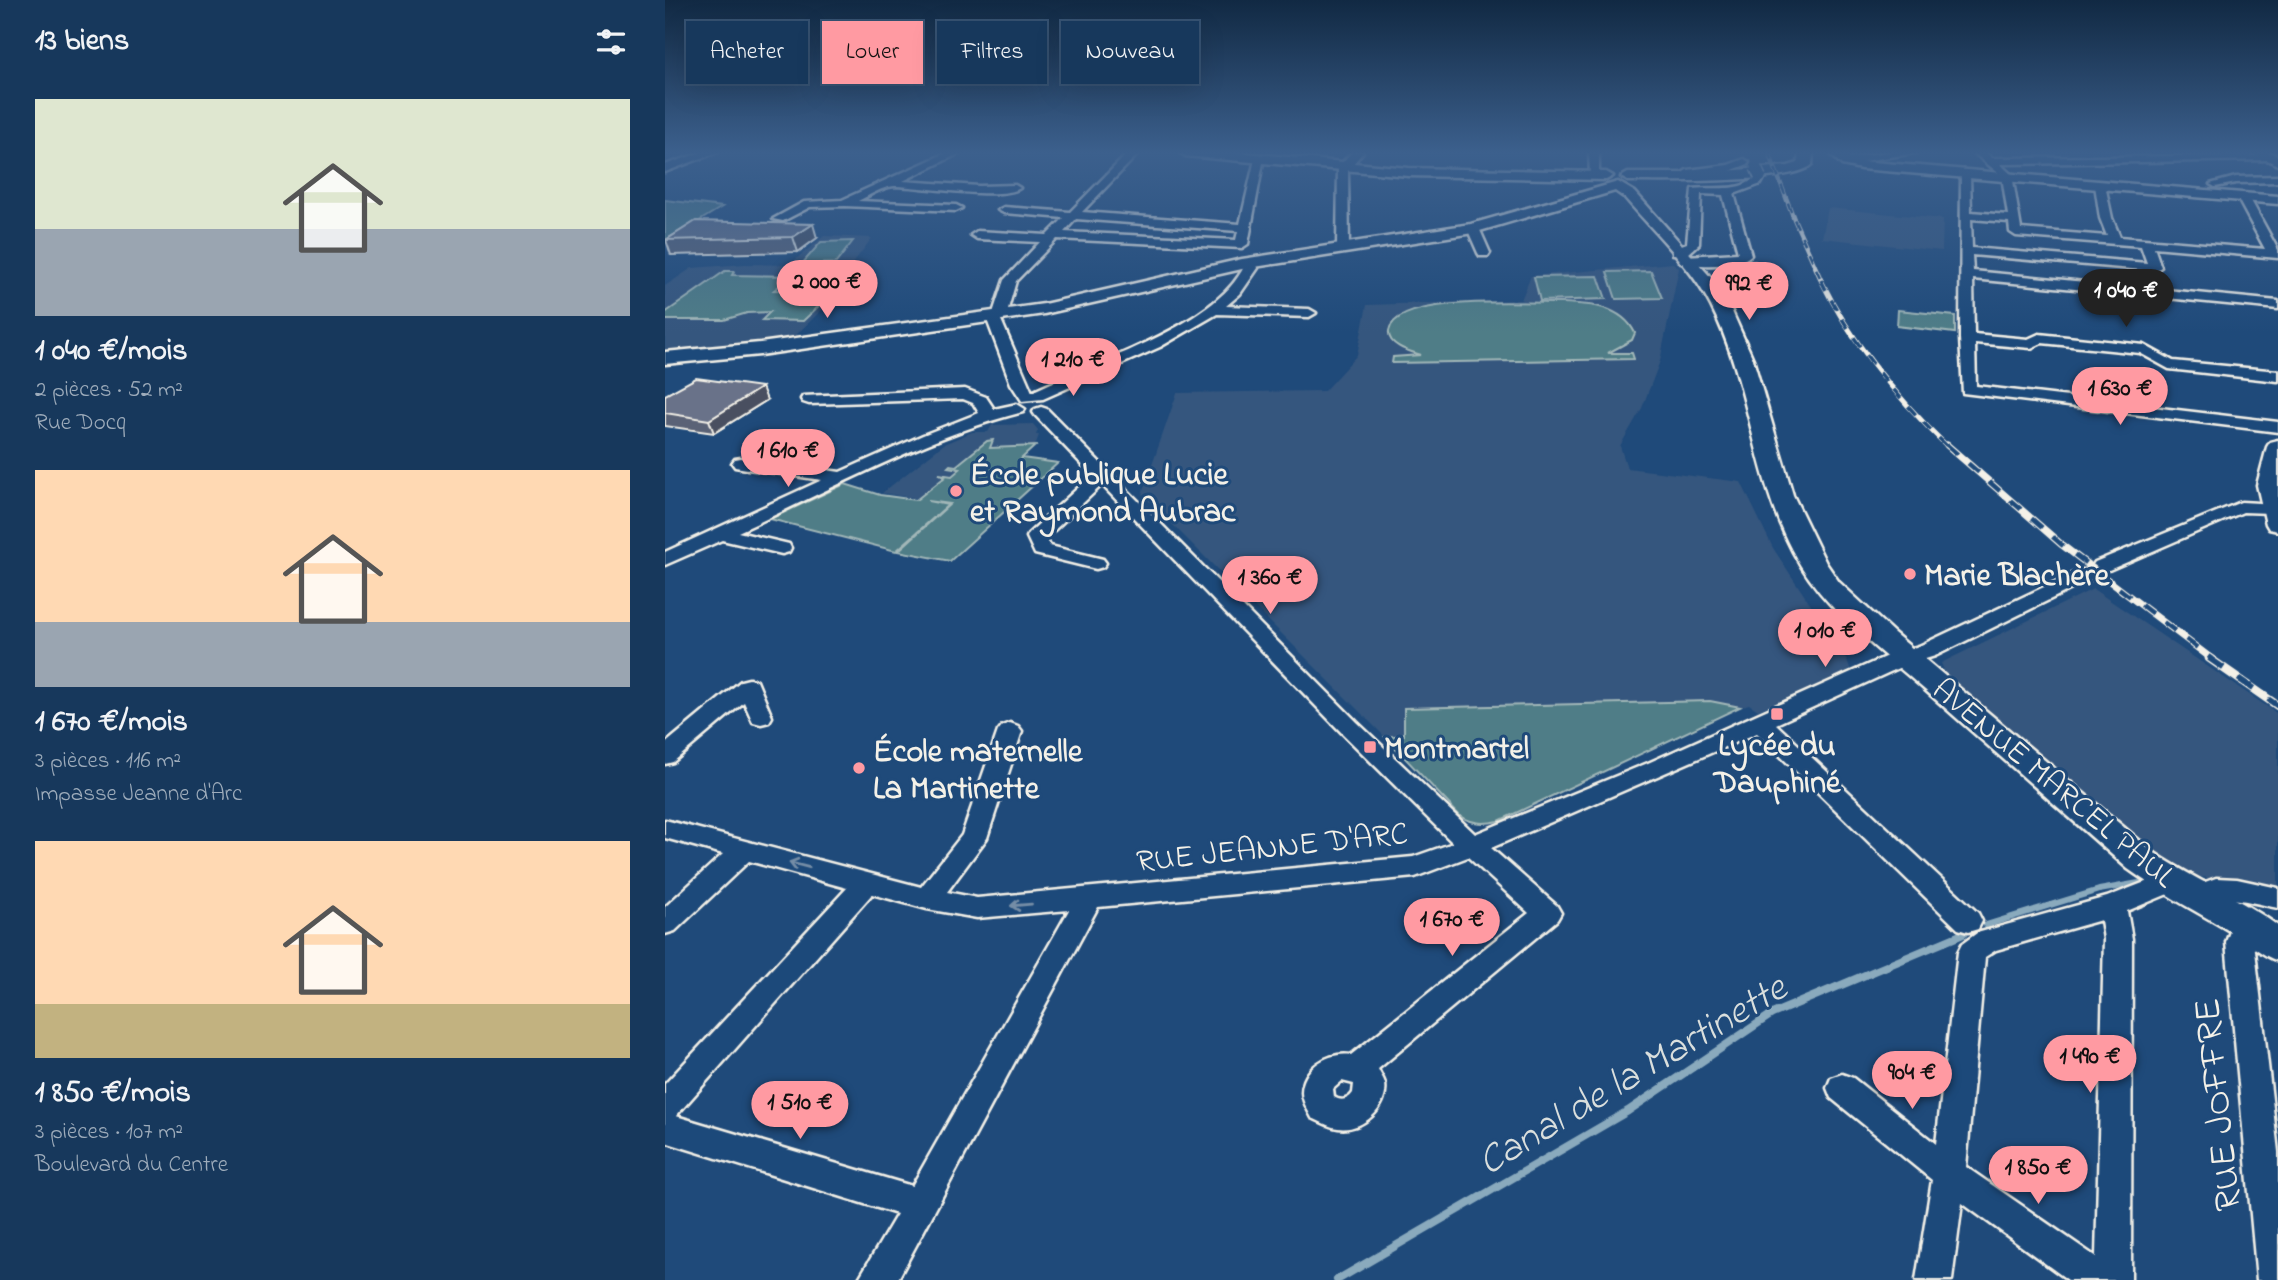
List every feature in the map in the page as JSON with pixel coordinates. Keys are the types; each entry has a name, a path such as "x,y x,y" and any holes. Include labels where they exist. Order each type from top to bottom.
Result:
{"main road":[{"path":"665,358 760,349 1068,305 1247,263 1473,228 1525,212"},
{"name":"AVENUE MARCEL PAUL","path":"1640,212 1714,294 1743,359 1781,495 1813,564 1829,588 1848,608 2130,851 2184,889 2252,926 2278,946"},
{"path":"2275,516 2267,490 2267,477 2278,447"}],"street":[{"path":"779,219 793,212"},
{"path":"1024,212 1245,228"},
{"path":"1078,212 1010,279 996,317 1019,384 1101,476 1352,730 1472,846 1547,913 1356,1069"},
{"path":"665,559 929,438 991,414 1035,403 1076,379 1169,336 1212,310 1240,287 1252,268 1239,258 1249,212"},
{"path":"1343,248 1344,212"},
{"path":"1681,255 1693,244 1695,212"},
{"path":"1681,255 1737,259 1745,255 1733,212"},
{"path":"1966,212 1968,390 2278,427"},
{"path":"2013,212 2016,233 2276,254"},
{"path":"2105,212 2115,240"},
{"path":"2247,212 2276,254"},
{"path":"1966,215 2014,219"},
{"path":"1473,228 1484,253"},
{"path":"977,235 1242,244"},
{"path":"1966,251 2155,267 2146,242"},
{"path":"1966,274 2278,305"},
{"path":"1212,310 1309,313"},
{"path":"1967,338 2031,344 2039,338 2133,347 2152,351 2161,362 2169,365 2278,376"},
{"path":"809,399 965,394 980,400 982,408 991,414"},
{"path":"741,463 842,478"},
{"path":"1096,563 1042,550 1036,537 1101,476"},
{"name":"RUE JEANNE D'ARC","path":"665,829 927,899 977,908 1415,867 1472,846 1927,651 2094,570 2241,507 2275,516"},
{"path":"720,534 782,548"},
{"path":"665,756 749,686 761,717"},
{"path":"1760,722 1968,921"},
{"path":"927,899 974,838 1010,731"},
{"path":"665,923 744,850"},
{"path":"665,1106 867,883"},
{"path":"1934,1280 1949,1174 1972,952 1987,941 2184,889 2230,890 2278,898"},
{"path":"876,1280 887,1265 1089,899"},
{"path":"2113,906 2118,939 2113,1280"},
{"name":"RUE JOFFRE","path":"2252,926 2242,934 2239,942 2275,1280"},
{"path":"1842,1088 1949,1174 2098,1280"},
{"path":"665,1127 920,1205"}],"shaded area":[{"path":"1827,212 1867,212 1943,219 1942,251 1822,238"},
{"path":"824,236 872,238 844,275 855,277 789,342 719,346 713,350 665,354 665,286 692,268 745,264 789,265"},
{"path":"1673,263 1679,268 1660,361 1642,408 1620,446 1627,468 1741,482 1773,548 1847,660 1850,668 1845,674 1758,710 1749,704 1740,707 1710,701 1405,708 1404,735 1385,737 1142,494 1177,393 1324,391 1357,355 1367,305 1521,300 1531,276"},
{"name":"École publique Lucie et Raymond Aubrac","path":"1033,424 1038,430 1036,435 1039,435 1035,446 1022,458 1058,463 898,551 950,504 882,493 944,444 972,432 988,432 992,425"},
{"path":"2093,589 2278,714 2278,890 2179,873 1945,673 1941,663"}],"green space":[{"path":"665,212 714,212 665,242"},
{"path":"853,241 836,263 802,264 821,242"},
{"path":"725,271 734,271 732,275 791,276 774,290 818,291 810,302 823,302 803,321 762,320 770,312 747,313 724,320 665,320 665,313"},
{"path":"1651,271 1662,298 1616,299 1607,272"},
{"path":"1598,276 1606,299 1540,301 1534,277"},
{"path":"1465,303 1558,303 1602,307 1621,316 1635,333 1632,340 1608,353 1632,353 1634,359 1392,363 1393,357 1421,355 1401,348 1389,336 1389,331 1397,319 1414,311"},
{"path":"1898,310 1955,316 1955,333 1897,326"},
{"path":"993,440 990,448 1035,446 1022,458 1058,463 950,561 898,551 950,504 928,501 948,505 896,551 770,519 845,484 880,495 916,500 945,477 939,474 952,476 960,469 948,467 950,465 956,466 987,441"},
{"path":"1710,701 1740,707 1499,821 1489,823 1461,817 1385,737 1404,735 1404,708"}],"building":[{"path":"696,221 813,224 793,237 666,240"},
{"path":"1755,261 1770,278 1739,280 1726,263"},
{"path":"696,378 762,387 709,420 665,413 665,395"}],"waterway":[{"name":"Canal de la Martinette","path":"1986,925 2099,890 2139,883"},
{"name":"Canal de la Martinette","path":"1337,1280 1628,1111 1772,1014 1963,934"}],"railway":[{"path":"1791,212 1822,282"},
{"path":"1822,282 1833,304 1877,369 1948,447"},
{"path":"1947,445 2062,545 2212,659"},
{"path":"2209,658 2278,706"}],"place":[{"name":"École publique Lucie et Raymond Aubrac","path":"956,491"},
{"name":"Marie Blachère","path":"1910,574"},
{"name":"Lycée du Dauphiné","path":"1777,714"},
{"name":"Montmartel","path":"1370,747"},
{"name":"École maternelle La Martinette","path":"859,768"}]}
